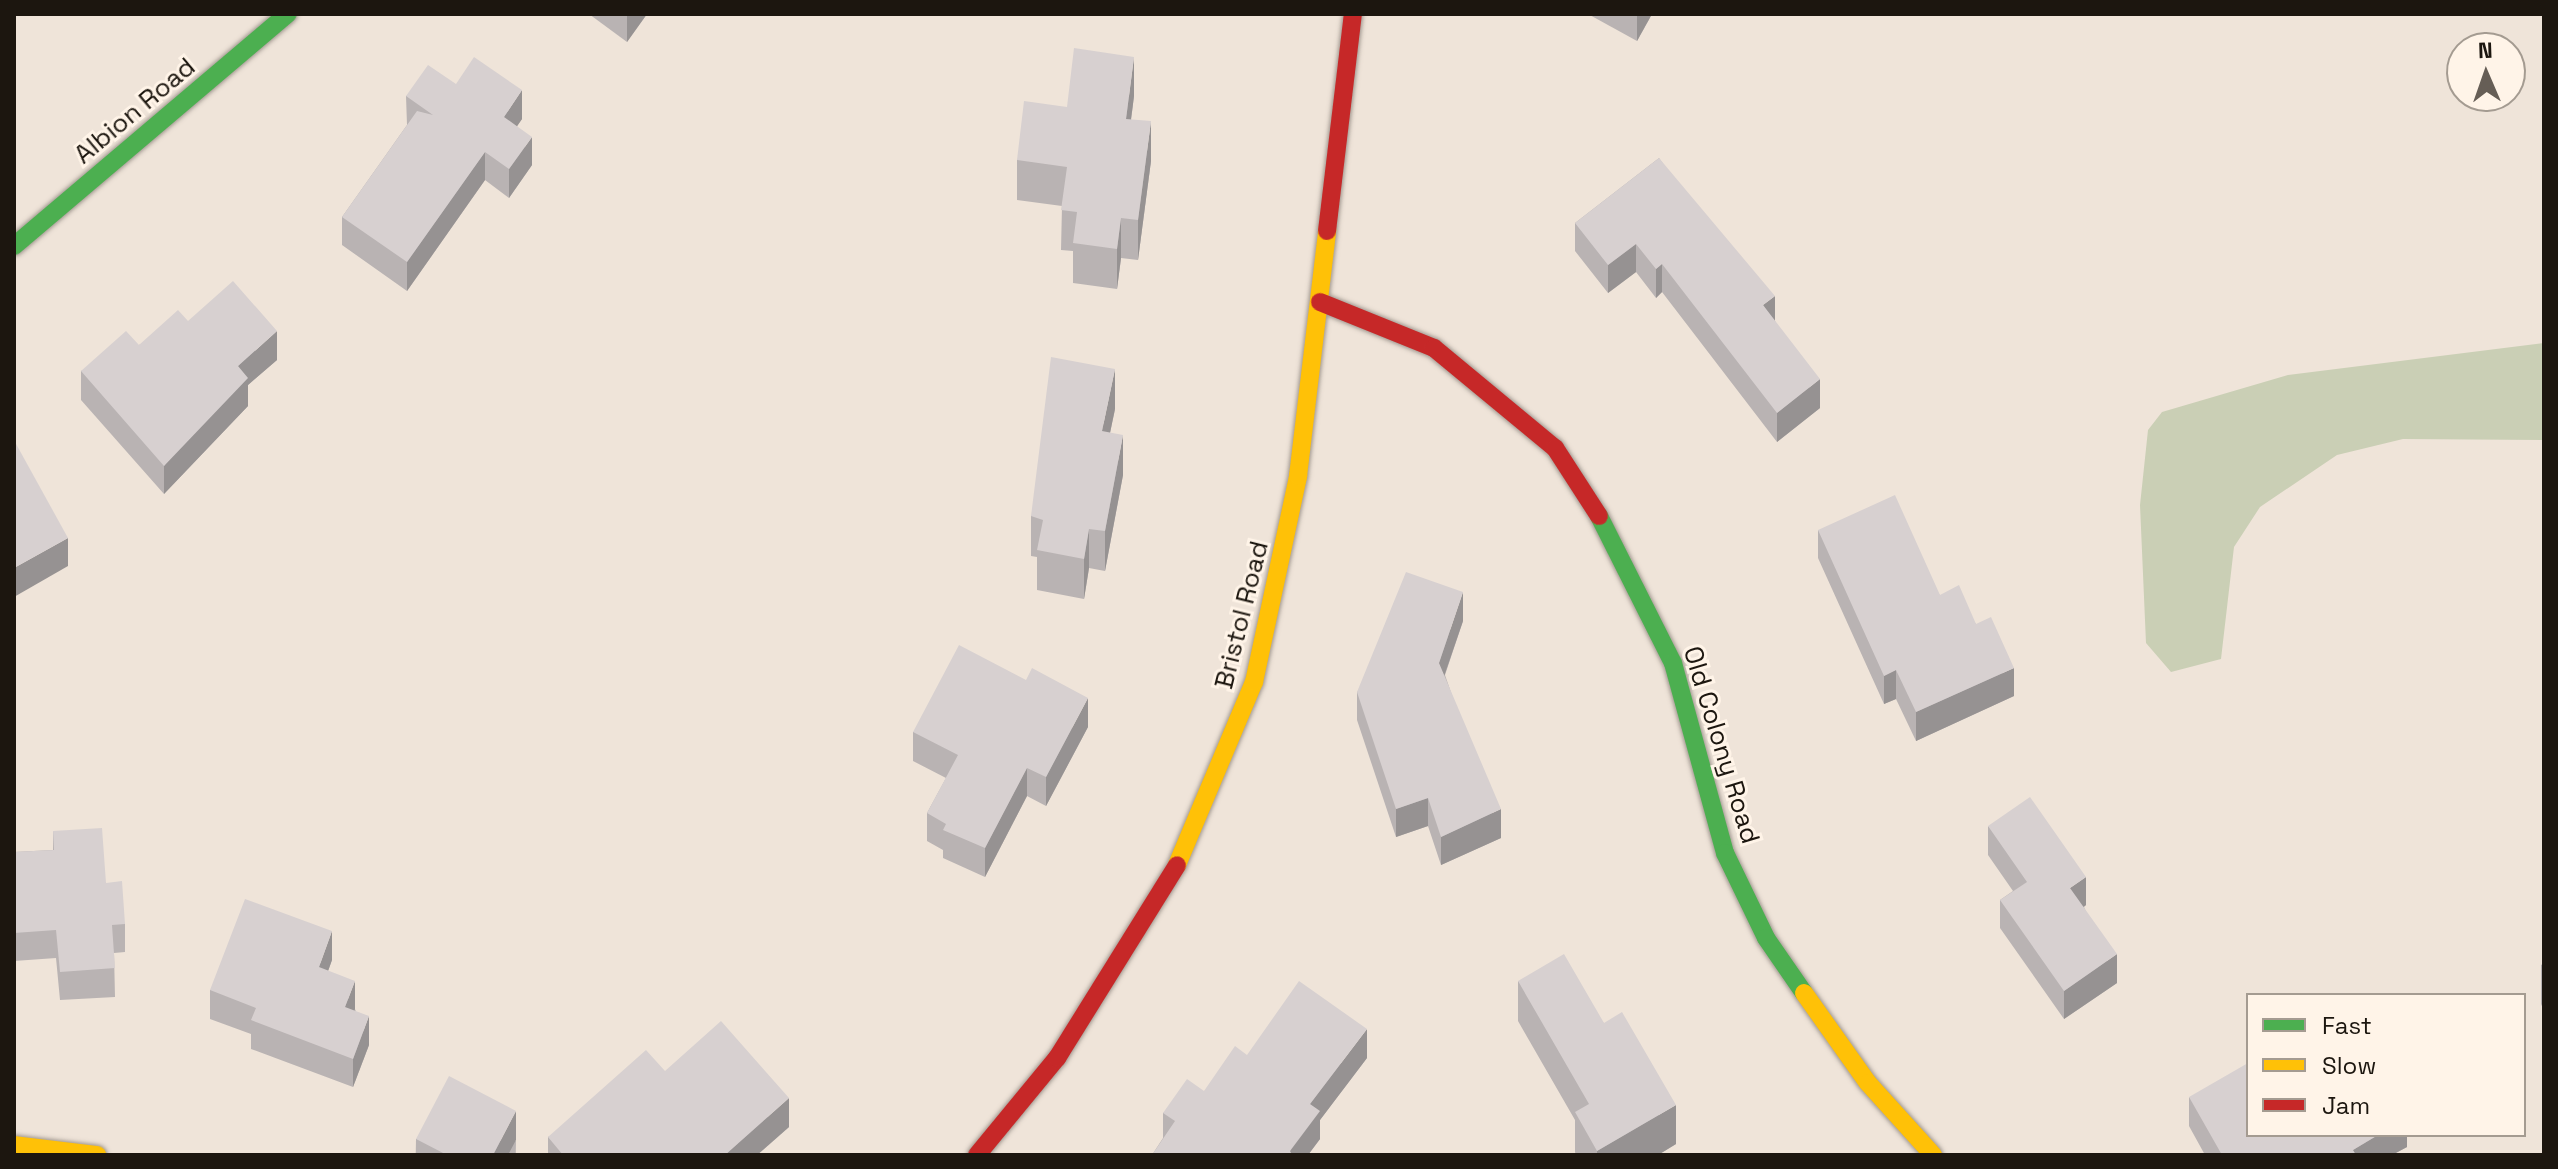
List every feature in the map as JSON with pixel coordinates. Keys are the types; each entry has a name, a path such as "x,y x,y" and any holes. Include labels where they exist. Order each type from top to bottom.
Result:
{"street":[{"name":"Albion Road","path":"14,246 288,14"},
{"name":"Bristol Road","path":"977,1155 1127,955 1216,783 1276,601 1320,302 1353,14"},
{"name":"Old Colony Road","path":"1320,302 1434,348 1555,448 1610,534 1673,663 1725,853 1766,938 1868,1083 1933,1155"},
{"path":"14,1145 97,1155"}],"green space":[{"path":"2544,343 2544,440 2403,439 2337,455 2260,507 2234,547 2221,659 2171,672 2146,643 2140,505 2148,430 2162,412 2288,375"}],"building":[{"path":"1074,48 1134,57 1126,119 1151,121 1138,220 1121,218 1117,249 1073,243 1077,212 1061,210 1067,167 1017,160 1024,101 1067,107"},
{"path":"474,57 522,90 504,117 532,137 509,169 485,152 407,262 342,217 417,111 433,115 406,96 428,65 456,84"},
{"path":"1659,158 1775,296 1763,305 1820,379 1777,413 1662,264 1656,269 1636,244 1608,265 1575,223"},
{"path":"233,281 277,331 238,366 248,378 164,466 81,371 126,331 139,345 178,310 188,321"},
{"path":"1051,357 1115,369 1102,431 1123,435 1105,531 1089,529 1084,559 1037,550 1043,520 1031,516"},
{"path":"14,443 68,538 14,568"},
{"path":"1895,495 1940,595 1959,585 1976,624 1991,617 2014,668 1916,712 1896,670 1884,676 1818,530"},
{"path":"1406,572 1463,592 1439,663 1501,809 1441,837 1428,798 1396,809 1357,692"},
{"path":"959,645 1026,680 1032,668 1088,698 1046,777 1027,768 985,848 943,830 946,824 927,813 958,755 913,732"},
{"path":"2030,797 2086,877 2070,888 2117,954 2064,991 2000,900 2027,882 1988,826"},
{"path":"102,828 106,883 122,881 125,924 112,925 115,968 60,972 56,930 14,933 14,852 54,850 53,831"},
{"path":"245,899 332,931 319,967 355,981 345,1007 369,1016 353,1059 251,1020 256,1008 210,990"},
{"path":"1564,954 1604,1023 1622,1012 1676,1105 1597,1151 1575,1112 1589,1104 1518,981"},
{"path":"1299,981 1367,1029 1310,1104 1320,1111 1290,1151 1292,1155 1152,1155 1175,1121 1163,1113 1187,1079 1204,1091 1235,1046 1247,1055"},
{"path":"721,1021 789,1098 725,1155 563,1155 548,1137 646,1050 665,1071"},
{"path":"2246,1064 2246,1137 2375,1137 2353,1150 2356,1155 2222,1155 2189,1097"},
{"path":"449,1076 516,1111 493,1155 447,1155 416,1139"}],"traffic: fast":[{"path":"14,246 288,14"},
{"path":"1599,516 1673,663 1725,853 1766,938 1804,993"}],"traffic: slow":[{"path":"1177,865 1254,682 1298,476 1327,231"},
{"path":"1804,993 1868,1083 1933,1155"},
{"path":"14,1145 97,1155"}],"traffic: jam":[{"path":"1327,231 1353,14"},
{"path":"1320,302 1434,348 1555,448 1599,516"},
{"path":"977,1155 1057,1058 1177,865"}]}
